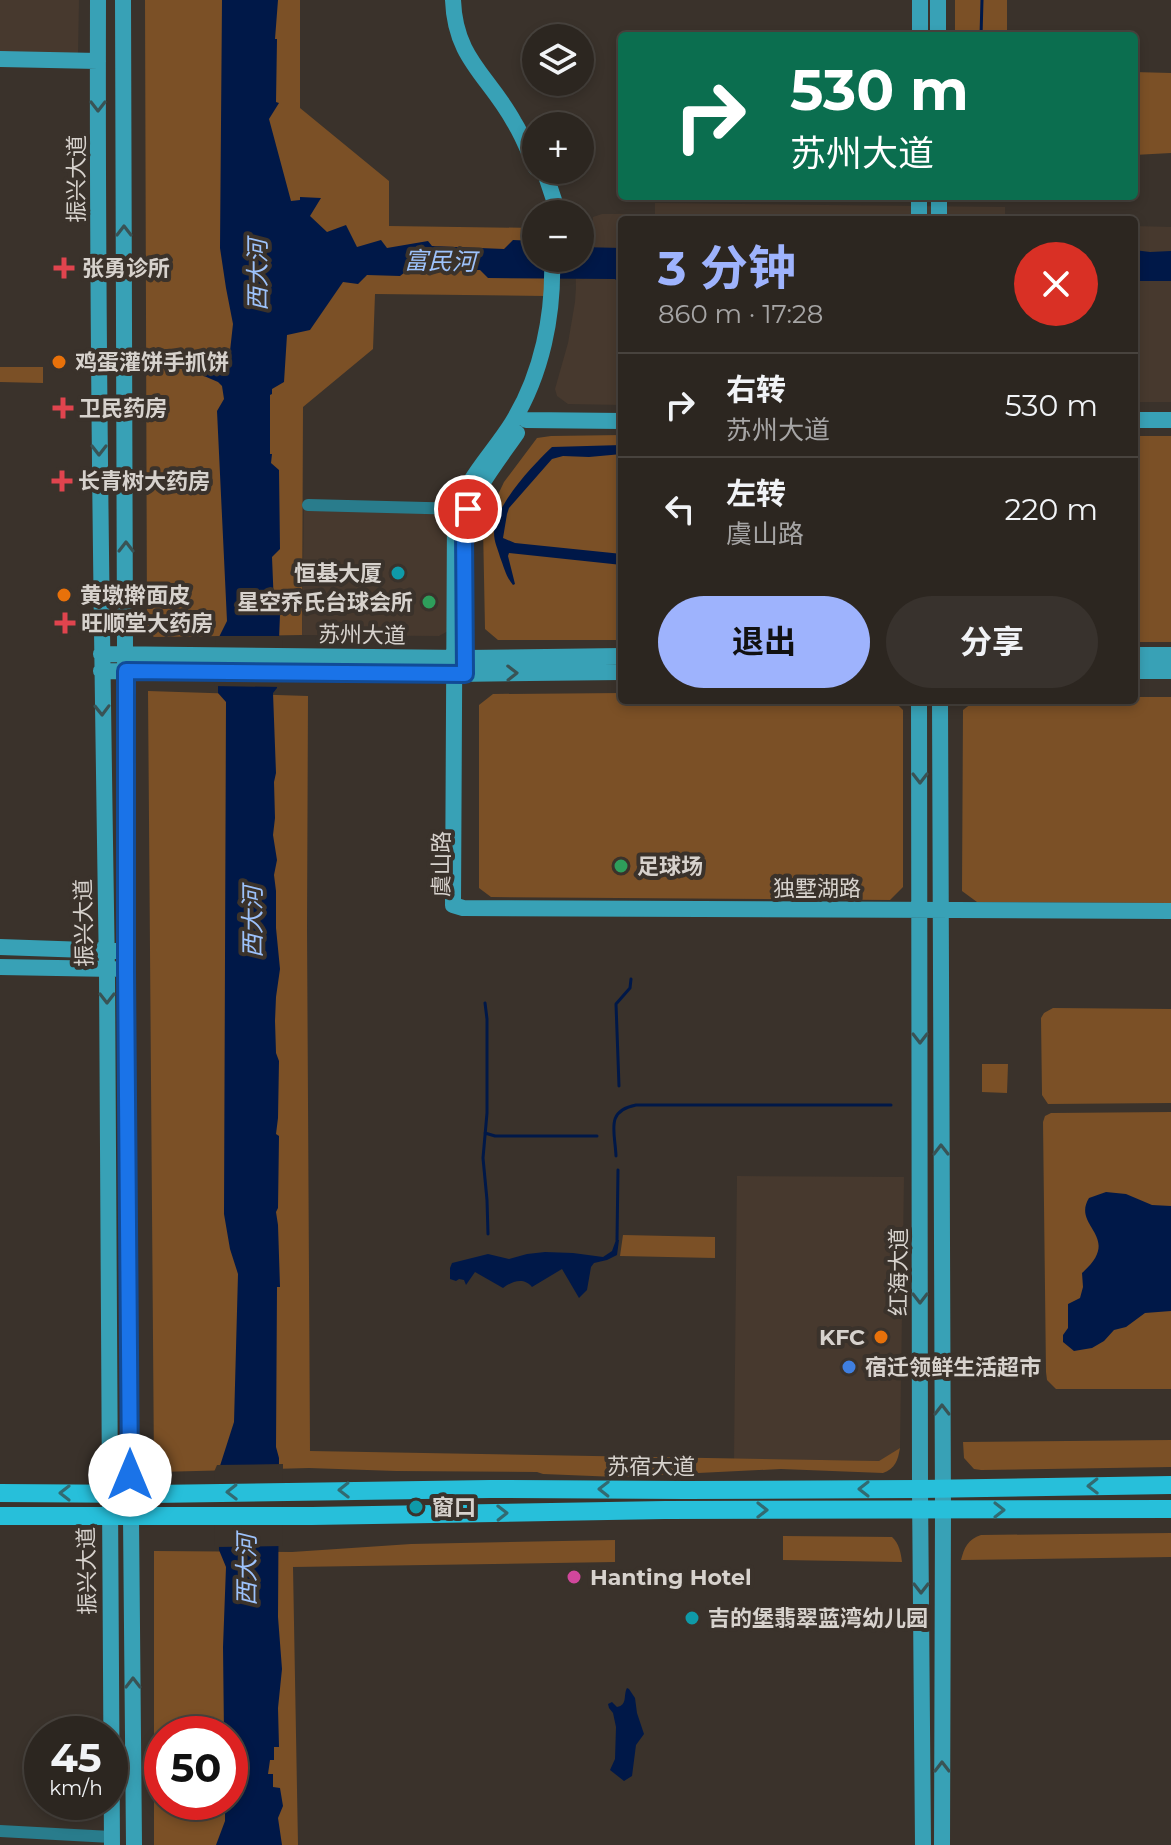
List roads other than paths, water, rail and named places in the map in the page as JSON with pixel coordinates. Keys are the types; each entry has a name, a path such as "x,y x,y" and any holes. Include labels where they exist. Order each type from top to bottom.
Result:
{"main road":[{"name":"振兴大道","path":"98,0 112,1841"},
{"name":"振兴大道","path":"123,0 126,970 134,1845"},
{"path":"453,0 458,38 514,121 522,138"},
{"path":"462,0 468,39 522,122"},
{"path":"920,0 920,32"},
{"path":"938,0 938,32"},
{"path":"0,59 98,61"},
{"name":"虞山路","path":"463,509 526,420 544,374 559,313 555,272"},
{"name":"虞山路","path":"463,908 460,666 465,514 460,500 512,423 533,378 546,337 557,272"},
{"path":"526,420 618,421"},
{"path":"1138,420 1171,420"},
{"path":"1138,655 1171,655"},
{"name":"苏州大道","path":"460,666 618,656"},
{"name":"苏州大道","path":"101,663 460,666 618,672"},
{"path":"1138,671 1171,671"},
{"name":"红海大道","path":"919,704 923,1845"},
{"name":"红海大道","path":"940,704 942,1845"},
{"name":"独墅湖路","path":"463,908 1171,911"},
{"path":"0,947 126,951"},
{"path":"0,967 126,970"},
{"name":"苏宿大道","path":"0,1493 1171,1485"},
{"name":"苏宿大道","path":"0,1516 1171,1509"}],"street":[{"path":"308,505 463,509"},
{"path":"0,1831 112,1841"}],"water":[{"path":"222,0 278,0 275,39 276,102 279,103 269,119 291,201 300,200 300,197 321,198 310,216 327,232 346,225 357,247 381,240 387,248 428,241 432,246 504,249 513,240 522,240 522,272 594,272 594,247 618,248 618,280 488,278 480,270 409,269 400,276 367,275 358,284 343,282 310,330 287,335 284,382 272,389 270,395 271,463 279,470 280,549 272,557 274,606 280,615 277,688 273,693 276,773 273,835 277,860 274,875 280,969 275,1021 279,1061 276,1212 280,1287 277,1287 276,1447 279,1458 278,1617 282,1669 278,1708 279,1747 274,1747 274,1760 270,1760 268,1774 273,1774 273,1787 280,1788 283,1806 278,1818 282,1845 216,1845 225,1820 248,1820 248,1716 224,1716 226,1567 219,1550 218,1472 234,1422 238,1274 224,1214 226,702 218,693 218,639 227,621 217,411 224,399 222,386 204,376 204,373 222,373 228,369 233,324 220,248"},
{"path":"1138,250 1171,251 1171,281 1138,281"},
{"path":"618,445 618,454 552,459 509,508 503,538 515,543 618,554 618,565 509,553 513,585 495,542 496,522 507,499 552,447"},
{"path":"1106,1192 1126,1194 1152,1205 1171,1206 1171,1311 1145,1313 1126,1327 1114,1330 1092,1348 1074,1351 1063,1342 1068,1328 1068,1304 1080,1298 1082,1273 1094,1260 1098,1250 1098,1241 1085,1208 1089,1198"},
{"path":"616,1240 619,1240 617,1255 594,1263 587,1290 579,1298 562,1269 532,1287 518,1281 503,1288 475,1272 466,1285 464,1280 450,1279 452,1263 488,1254 509,1259 545,1252 603,1257 612,1251"},
{"path":"627,1688 635,1698 644,1734 636,1745 632,1776 624,1781 610,1770 615,1759 616,1727 608,1704 612,1702 617,1707 623,1704"}],"waterway":[{"path":"981,32 982,0"},
{"path":"619,1086 616,1004 630,988 631,979"},
{"path":"485,1003 487,1113 483,1158 488,1234"},
{"path":"616,1156 616,1117 626,1108 636,1105 891,1105"},
{"path":"485,1133 495,1136 597,1136"},
{"path":"617,1240 618,1170"}],"place":[{"name":"张勇诊所","path":"64,268"},
{"name":"鸡蛋灌饼手抓饼","path":"59,362"},
{"name":"卫民药房","path":"63,408"},
{"name":"长青树大药房","path":"62,481"},
{"name":"恒基大厦","path":"398,573"},
{"name":"黄墩擀面皮","path":"64,595"},
{"name":"星空乔氏台球会所","path":"429,602"},
{"name":"旺顺堂大药房","path":"65,623"},
{"name":"足球场","path":"621,866"},
{"name":"KFC","path":"881,1337"},
{"name":"宿迁领鲜生活超市","path":"849,1367"},
{"name":"窗口","path":"416,1507"},
{"name":"Hanting Hotel","path":"574,1577"},
{"name":"吉的堡翡翠蓝湾幼儿园","path":"692,1618"}],"water label":[{"name":"富民河","path":"440,261"},
{"name":"西大河","path":"257,275"},
{"name":"西大河","path":"252,922"},
{"name":"西大河","path":"246,1570"}]}
